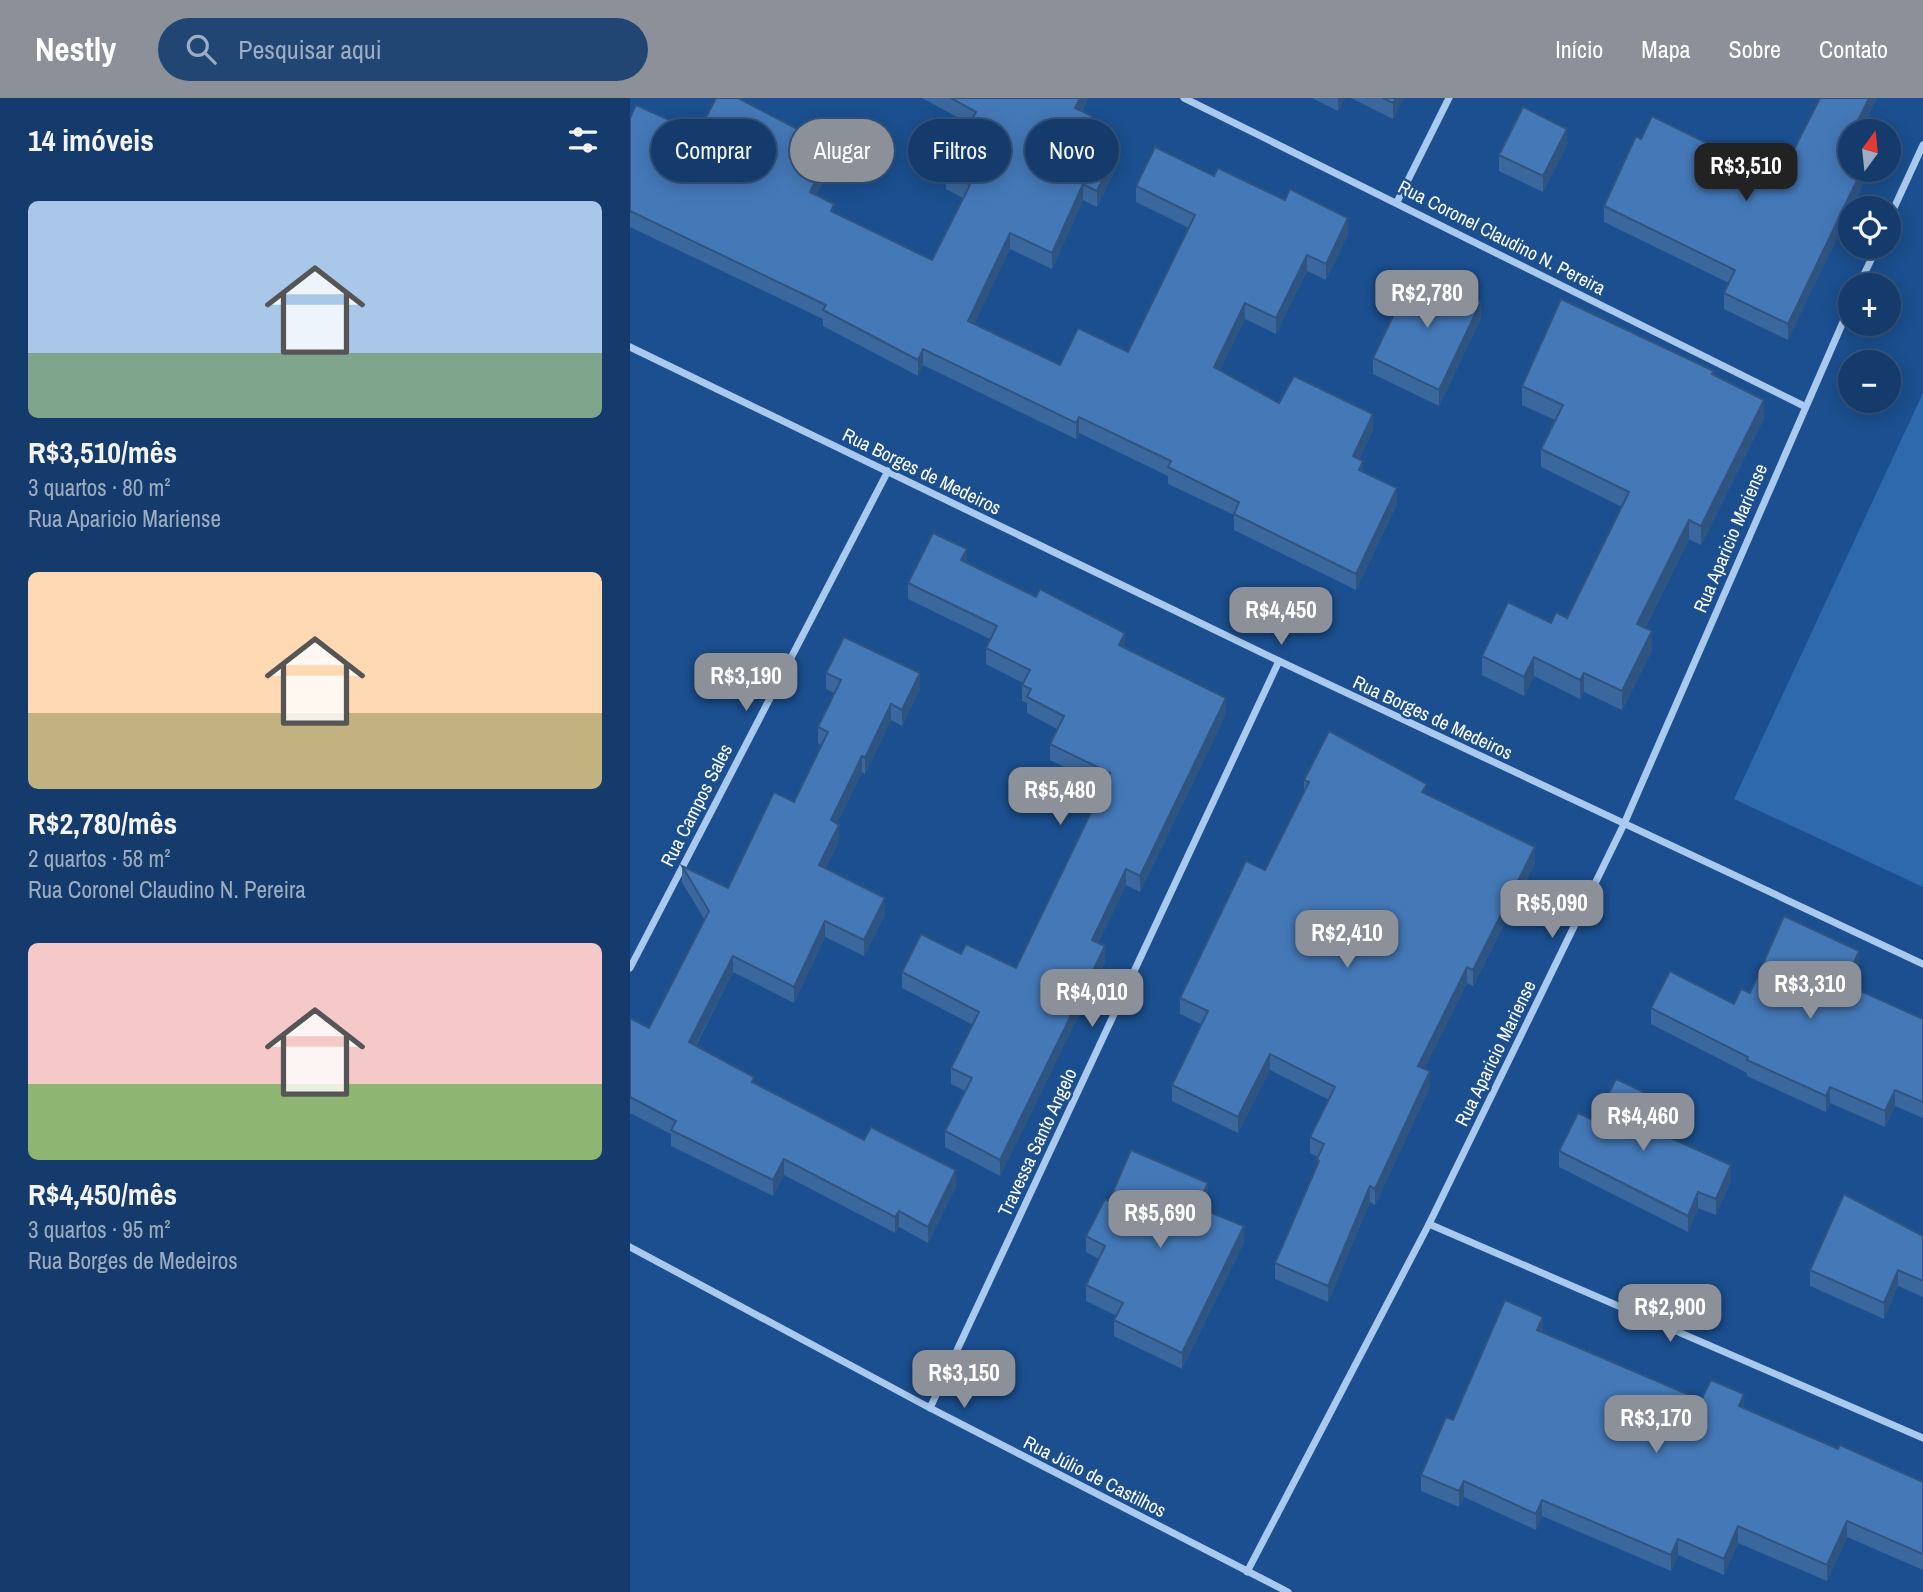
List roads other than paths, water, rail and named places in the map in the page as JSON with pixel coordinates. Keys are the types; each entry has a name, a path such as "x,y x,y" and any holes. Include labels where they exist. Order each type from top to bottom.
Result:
{"street":[{"name":"Rua Coronel Claudino N. Pereira","path":"1184,98 1804,406"},
{"path":"1397,202 1448,98"},
{"path":"1900,196 1923,145"},
{"name":"Rua Aparicio Mariense","path":"1247,1572 1429,1224 1624,824 1838,332"},
{"name":"Rua Borges de Medeiros","path":"630,347 1279,661 1923,964"},
{"name":"Rua Campos Sales","path":"630,968 888,471"},
{"name":"Travessa Santo Angelo","path":"930,1408 1279,661"},
{"path":"1429,1224 1923,1438"},
{"name":"Rua Júlio de Castilhos","path":"630,1247 930,1408 1288,1592"}]}
